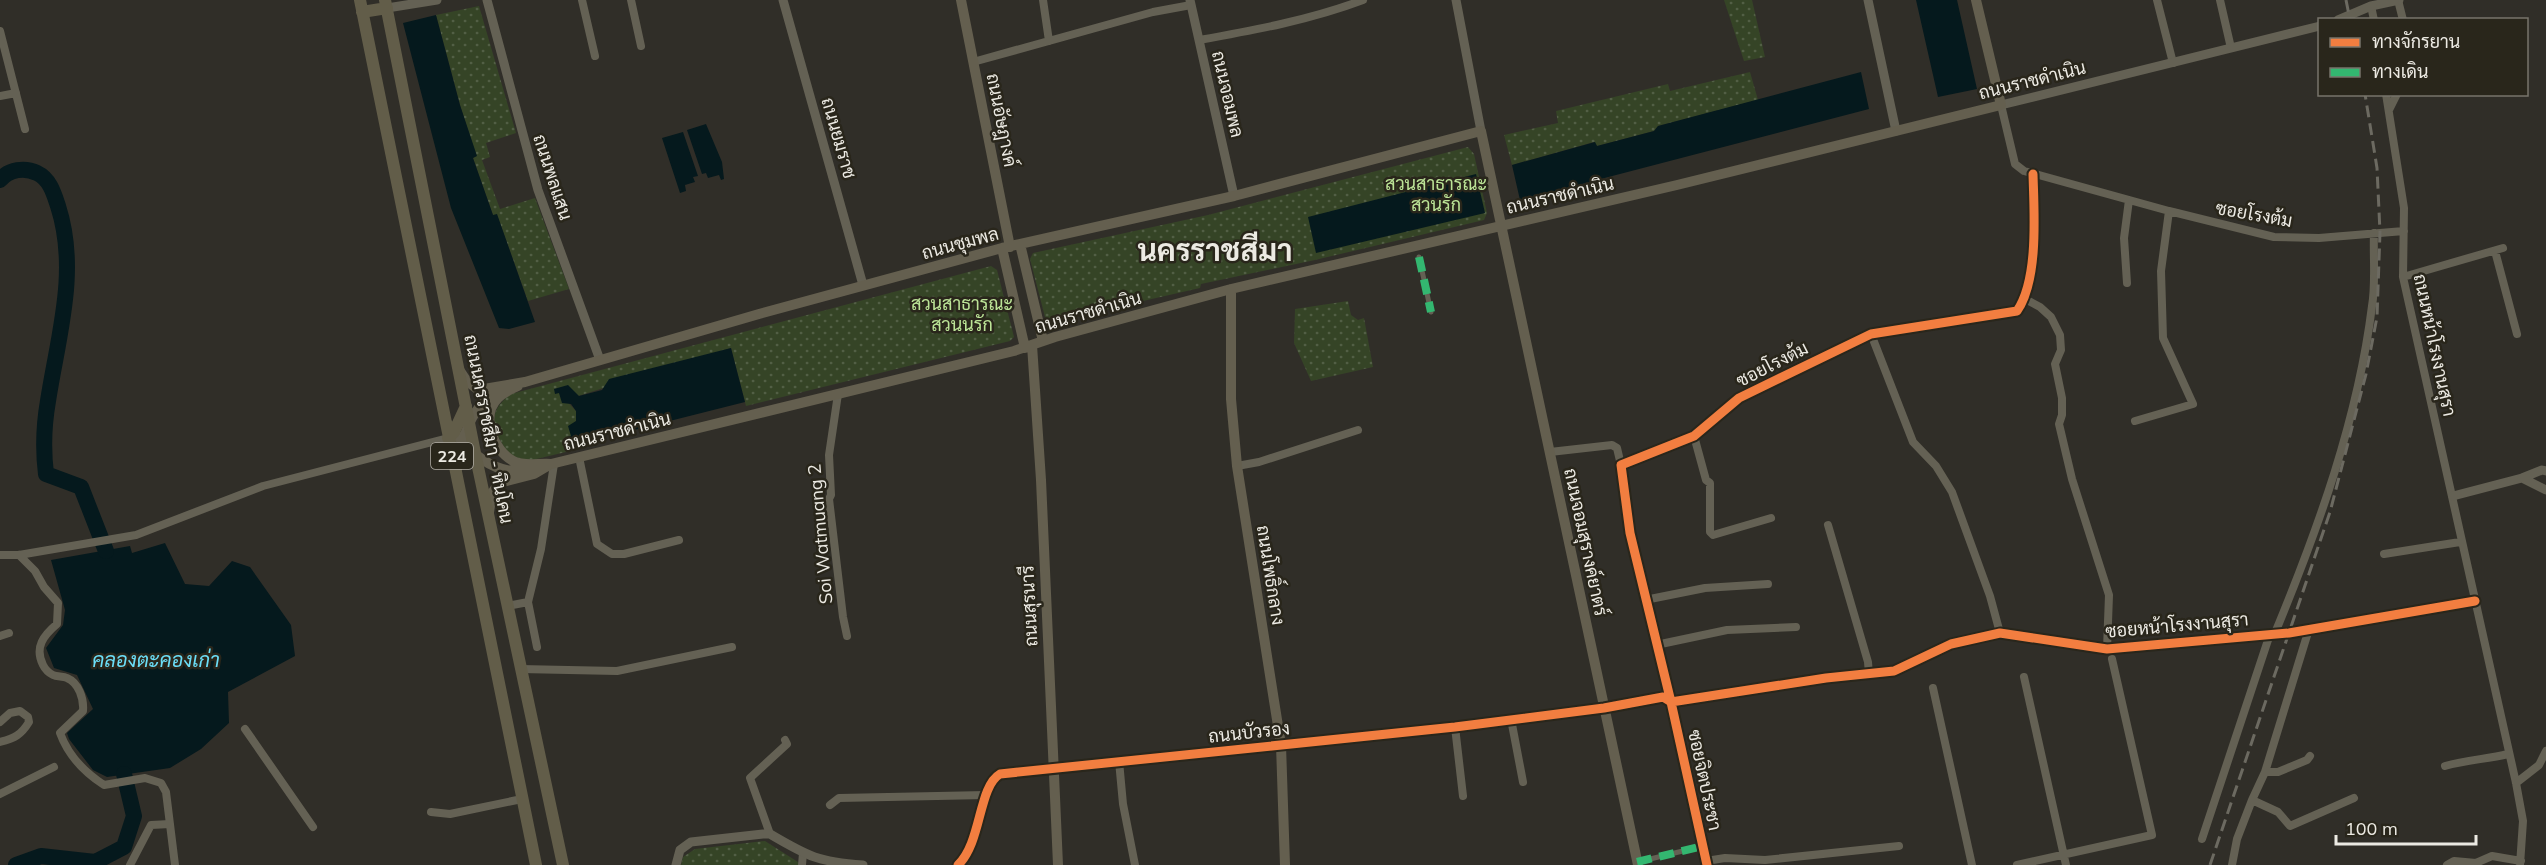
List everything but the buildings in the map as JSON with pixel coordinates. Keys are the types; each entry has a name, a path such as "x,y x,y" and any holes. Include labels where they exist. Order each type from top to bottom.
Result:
{"main road":[{"name":"ถนนอัษฎางค์","path":"961,0 1010,247"},
{"path":"1976,0 2001,105"},
{"path":"361,6 386,4"},
{"name":"ถนนนครราชสีมา - หินโคน","path":"386,4 478,471 563,865"},
{"name":"224","path":"361,6 442,411 455,437 456,476 536,865"},
{"name":"ถนนราชดำเนิน","path":"489,518 490,501 499,483 534,474 552,464 1033,344 1231,289 2001,105"},
{"name":"ถนนชุมพล","path":"458,368 466,380 476,388 484,389 525,382 863,285 1010,247 1234,195 1481,131"},
{"name":"ถนนจอมสุรางค์ยาตร์","path":"1481,131 1637,864"},
{"path":"1010,247 1033,344"},
{"path":"1010,247 1033,344"},
{"name":"ถนนโพธิ์กลาง","path":"1231,289 1232,399 1238,466 1281,745 1285,865"},
{"name":"ถนนสุรนารี","path":"1033,344 1058,865"},
{"path":"455,437 491,395 525,382"},
{"path":"525,382 504,394 494,403 490,422 494,439 502,452 516,462 552,464"},
{"path":"442,411 466,406"},
{"path":"455,437 466,406"},
{"path":"455,437 497,468 513,472 552,464"},
{"path":"456,476 478,471"}],"street":[{"path":"386,4 436,0"},
{"name":"ถนนพลแสน","path":"487,0 538,189 600,360"},
{"path":"582,0 595,56"},
{"path":"631,0 641,46"},
{"name":"ถนนยมราช","path":"783,0 863,285"},
{"path":"1043,0 1049,41"},
{"path":"1199,40 1262,29 1328,13 1363,0"},
{"path":"1456,0 1481,131"},
{"path":"1868,0 1896,131"},
{"path":"2157,0 2173,63"},
{"path":"2220,0 2231,48"},
{"path":"2342,18 2372,3 2398,0 2402,18"},
{"path":"974,62 1191,3"},
{"name":"ถนนจอมพล","path":"1191,3 1234,195"},
{"path":"2372,3 2374,18"},
{"name":"ถนนราชดำเนิน","path":"2001,105 2318,26"},
{"path":"0,31 26,129"},
{"path":"0,96 16,93"},
{"name":"ถนนหน้าโรงงานสุรา","path":"2386,96 2404,208 2403,278 2453,496 2460,542 2516,783 2523,821 2521,863"},
{"path":"2389,110 2396,96"},
{"name":"ซอยโรงต้ม","path":"2001,105 2015,164 2033,174 2274,237 2319,238 2404,231"},
{"path":"2033,174 2035,240 2025,299 2040,307 2051,317 2060,335 2061,350 2055,364 2062,398 2062,416 2059,424 2072,480 2109,595 2107,649"},
{"path":"2127,283 2124,238 2129,200"},
{"path":"2135,421 2193,404 2163,338 2161,271 2169,211"},
{"path":"2202,839 2272,633 2327,495 2358,385 2373,304 2374,233"},
{"path":"2403,278 2499,250 2517,334"},
{"path":"1419,257 1431,312"},
{"name":"ซอยโรงต้ม","path":"1621,465 1694,436 1739,398 1871,334 2017,311 2025,299"},
{"path":"1871,334 1913,442 1936,466 1952,492 1990,596 2000,633"},
{"name":"Soi Watmuang 2","path":"838,394 829,455 831,495 829,499 847,636"},
{"path":"1238,466 1259,462 1358,430"},
{"path":"1694,436 1706,480 1710,483 1710,532 1713,534 1771,518"},
{"path":"0,555 29,554 127,537 263,486 455,437"},
{"path":"1550,452 1611,445 1617,448 1630,533 1671,702"},
{"path":"579,457 597,544 612,554 624,554 679,540"},
{"path":"537,647 528,602 541,549 552,464"},
{"path":"2453,496 2522,478 2542,470 2546,471"},
{"path":"2522,478 2546,490"},
{"path":"1828,525 1869,674"},
{"path":"2384,554 2460,542"},
{"path":"19,555 35,571 44,587 58,603 57,624 46,633 40,643 39,657 45,669 53,675 70,679 81,693 84,702 83,711 60,733 66,750 104,785 145,778 161,783 166,792 175,865"},
{"path":"1645,600 1705,588 1768,584"},
{"name":"ซอยหน้าโรงงานสุรา","path":"1604,708 1662,697 1671,702 1826,678 1894,671 1951,644 2000,633 2107,649 2309,629 2475,601"},
{"path":"507,606 528,602"},
{"path":"1656,645 1727,630 1796,627"},
{"path":"2232,865 2237,839 2265,772 2309,629"},
{"path":"0,636 9,633"},
{"path":"520,669 617,671 732,647"},
{"path":"2017,865 2152,835 2112,659"},
{"path":"2024,677 2066,865"},
{"path":"1933,688 1972,865"},
{"name":"ซอยจิตประชา","path":"1671,702 1707,863"},
{"name":"ถนนบัวรอง","path":"958,865 974,842 990,782 1000,774 1455,727 1604,708"},
{"path":"0,723 10,713 20,711 24,712 29,722 23,732 15,738 0,742"},
{"path":"1511,719 1523,782"},
{"path":"1455,727 1463,796"},
{"path":"245,729 313,827"},
{"path":"770,834 750,778 787,744 785,740"},
{"path":"2516,783 2539,765 2546,751"},
{"path":"2445,766 2473,758 2484,760 2508,754"},
{"path":"2265,772 2278,772 2307,760 2310,756"},
{"path":"1119,761 1123,804 1135,865"},
{"path":"0,794 54,767"},
{"path":"830,805 839,798 986,795"},
{"path":"2252,800 2278,812 2290,826 2354,798"},
{"path":"431,812 450,814 522,799"},
{"path":"130,865 151,825 170,824"},
{"path":"676,865 680,850 691,842 770,834 803,853 829,862 863,865"},
{"path":"1637,864 1703,846"},
{"path":"1707,863 1725,858 1765,860 1899,846"},
{"path":"802,865 803,853"},
{"path":"2447,865 2454,861 2476,863 2492,856 2521,863"}],"green space":[{"path":"1724,0 1752,0 1765,57 1744,61"},
{"path":"479,6 516,133 486,143 490,157 482,160 500,209 535,198 569,289 528,301 497,215 493,215 473,158 476,156 436,15"},
{"path":"1750,72 1758,100 1658,126 1654,131 1597,146 1594,142 1512,165 1504,135 1558,123 1556,111 1668,84 1670,91"},
{"name":"สวนสาธารณะ สวนรัก","path":"1468,147 1474,154 1487,213 1484,220 1201,284 1200,288 1051,322 1045,317 1030,259 1033,253 1208,215"},
{"name":"สวนสาธารณะ สวนนรัก","path":"991,266 997,270 1014,337 1010,341 746,406 731,348 578,396 568,386 559,393 576,411 577,417 571,437 567,438 570,451 528,461 509,455 496,430 494,423 497,409 511,394"},
{"path":"1348,301 1351,315 1358,320 1364,318 1373,367 1311,381 1294,343 1295,309"},
{"path":"765,841 798,862 798,865 681,865 683,857 695,849"}],"water":[{"path":"1916,0 1957,0 1977,89 1938,97"},
{"path":"436,15 460,105 477,156 473,158 493,215 497,214 535,322 509,329 499,328 451,208 403,23"},
{"path":"1861,72 1869,109 1520,200 1512,165 1595,142 1597,146 1654,131 1658,126"},
{"path":"706,124 722,162 724,179 721,180 719,175 708,178 706,173 702,174 687,130"},
{"path":"683,132 698,176 693,177 695,182 685,185 686,191 680,193 662,138"},
{"path":"1476,174 1485,213 1316,253 1308,217"},
{"path":"731,348 745,402 630,431 568,442 567,437 571,436 568,426 576,421 576,411 571,404 562,403 559,393 555,394 554,389 568,385 579,396 602,390 609,379"},
{"name":"คลองตะคองเก่า","path":"165,543 185,584 209,586 232,561 250,567 291,625 295,656 228,692 229,723 201,749 170,768 107,777 93,770 69,739 67,733 93,709 77,675 54,668 46,648 63,625 65,610 51,560 130,546 132,553"}],"waterway":[{"name":"คลองตะคองเก่า","path":"0,180 8,173 17,170 37,173 48,183 58,206 64,230 67,279 46,419 44,446 46,474 81,487 106,551"},
{"name":"คลองตะคองเก่า","path":"16,865 41,856 95,862 124,847 134,816 124,774"}],"railway":[{"path":"2346,0 2350,18"},
{"path":"2210,865 2330,512 2366,374 2377,317 2380,232 2377,168 2365,96"}],"marked path":[{"path":"1419,257 1431,312"},
{"path":"1637,862 1703,846"}],"cycle path":[{"path":"1707,865 1630,533 1621,465 1694,436 1739,398 1871,334 2017,311 2024,297 2032,264 2033,174"},
{"path":"958,865 972,843 988,790 1000,774 1455,727 1604,708 1663,697 1671,702 1826,678 1894,671 1951,644 2000,633 2107,649 2289,633 2475,601"}],"district":[{"name":"นครราชสีมา","path":"1215,250"}]}
